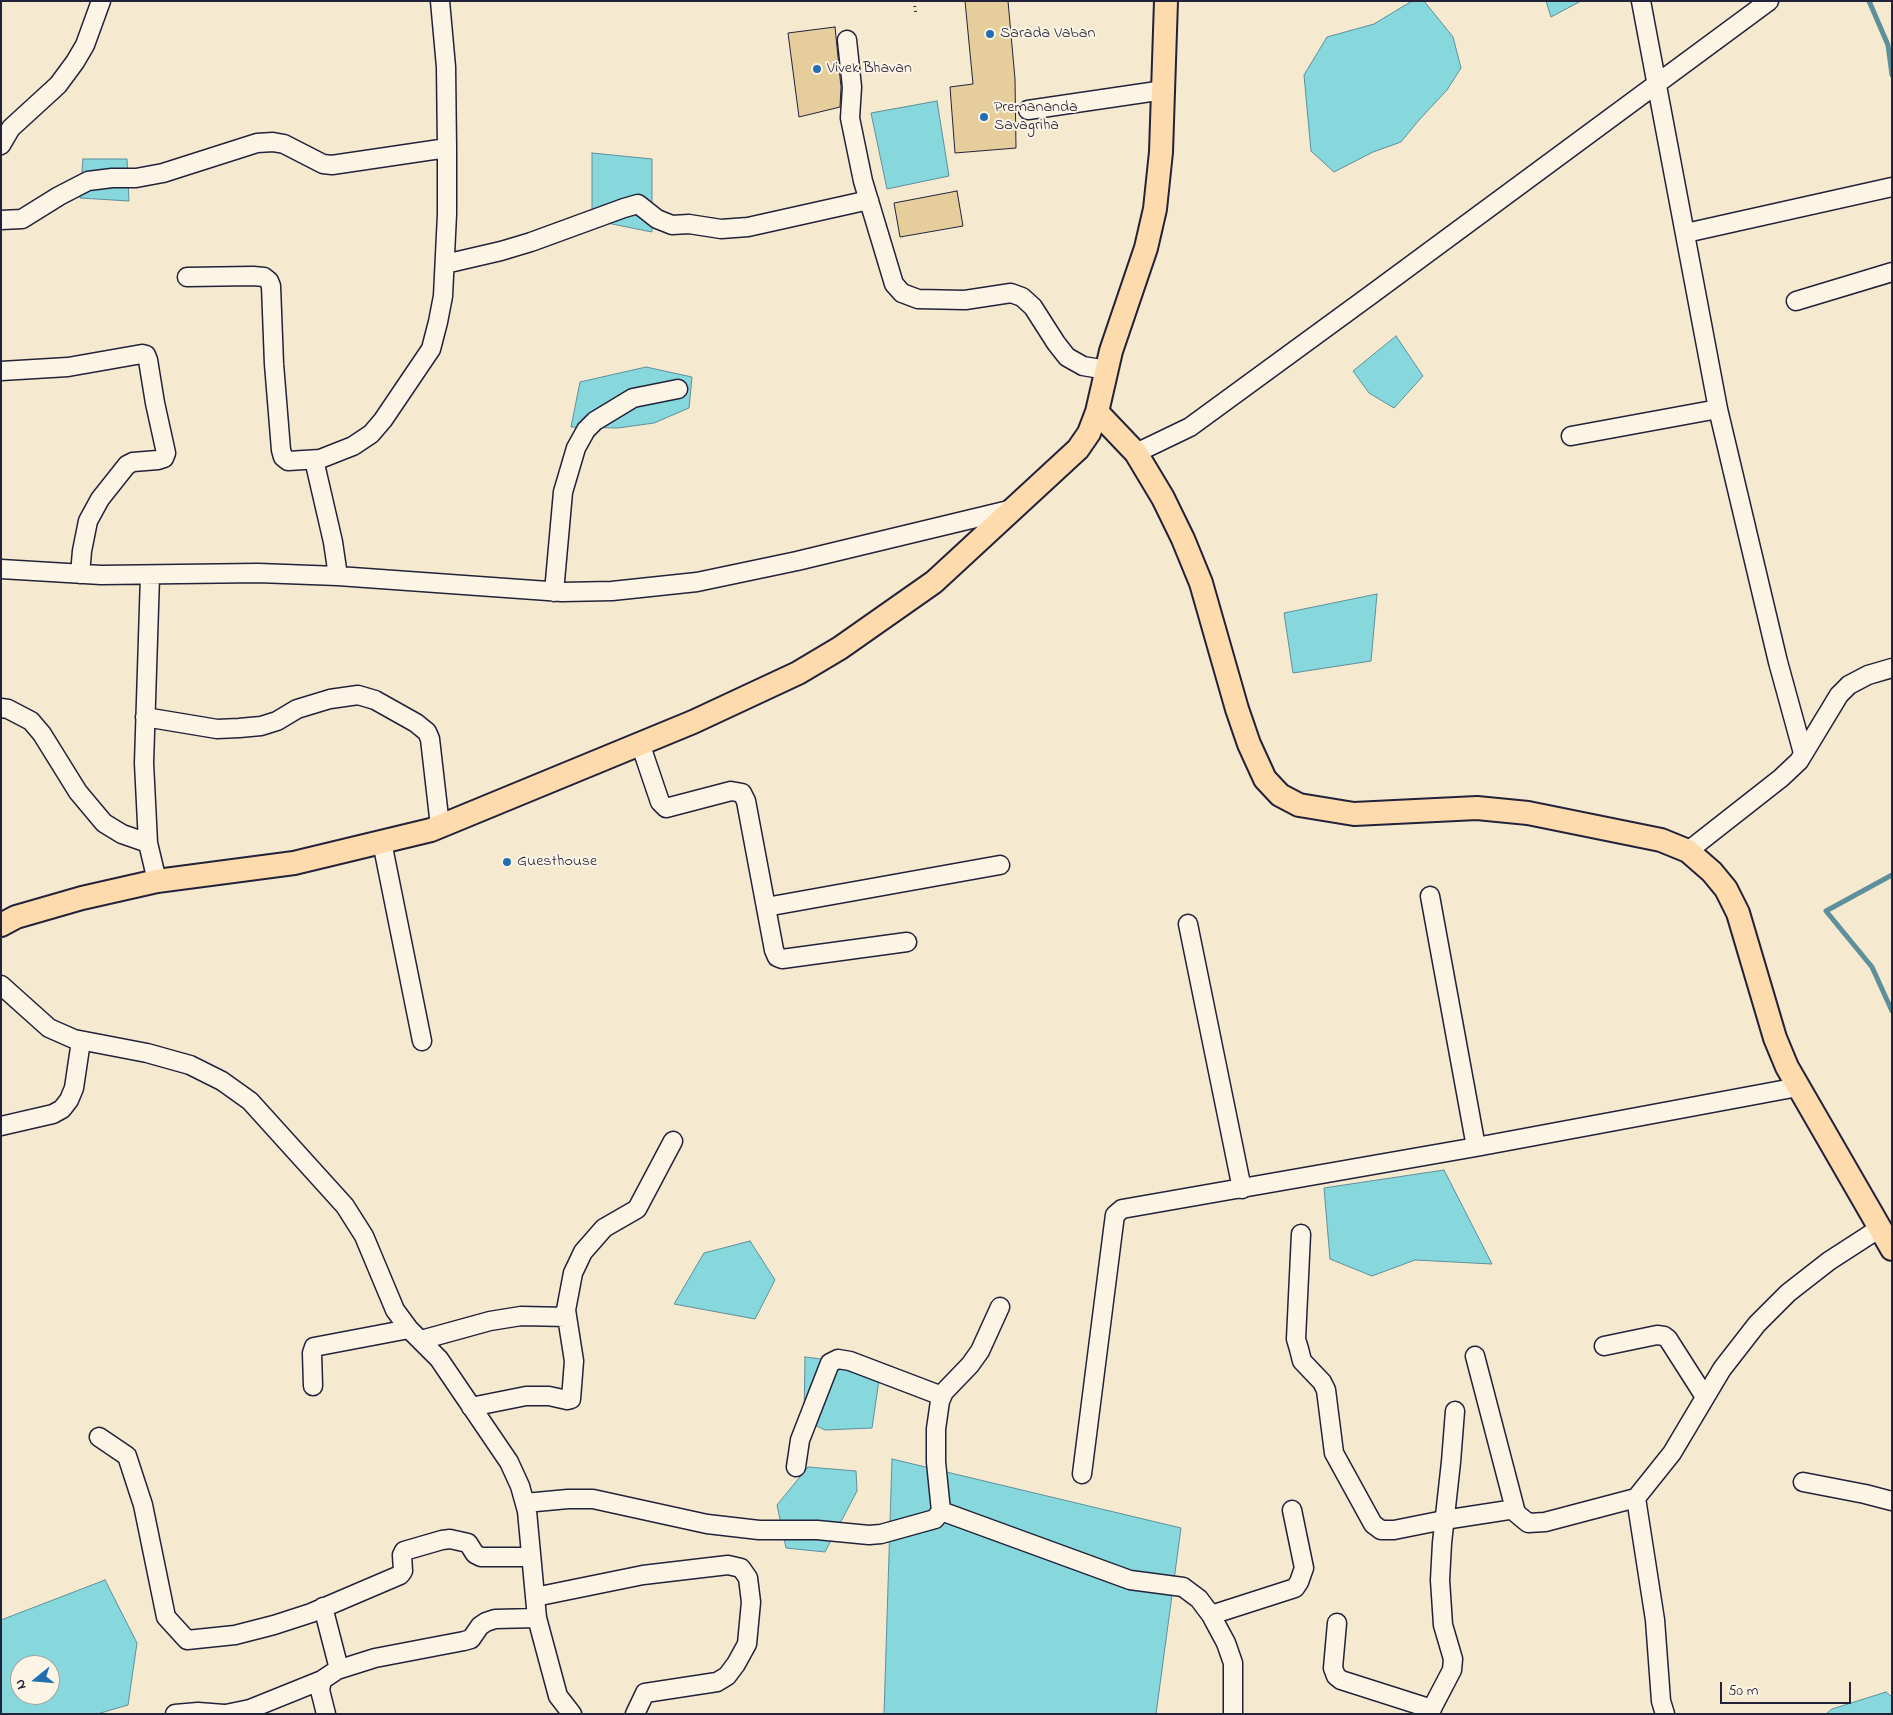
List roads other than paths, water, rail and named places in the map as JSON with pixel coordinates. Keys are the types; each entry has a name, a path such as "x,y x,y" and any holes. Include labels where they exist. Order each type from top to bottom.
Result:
{"main road":[{"path":"1,925 16,917 82,898 156,881 294,863 440,826 693,722 798,673 840,648 934,582 1078,449 1089,433 1097,412 1112,351 1146,248 1153,216 1161,152 1166,1"},
{"path":"1097,412 1136,453 1163,498 1201,583 1249,744 1265,779 1280,795 1299,805 1354,814 1477,808 1528,813 1661,840 1688,851 1712,872 1726,889 1738,913 1775,1038 1798,1087 1892,1249"}],"street":[{"path":"1,145 11,128 58,85 75,62 85,45 101,1"},
{"path":"187,277 254,276 264,277 269,281 271,286 274,364 283,457 288,461 320,459 353,446 371,434 419,368 430,349 443,296 447,214 447,148 446,67 440,1"},
{"path":"1640,1 1686,233 1718,409 1778,662 1804,753"},
{"path":"1136,453 1190,426 1769,1"},
{"path":"847,40 852,87 850,118 863,181 894,284 902,293 918,299 940,301 965,300 1011,293 1022,297 1033,307 1067,357 1083,366 1107,370"},
{"path":"1028,110 1164,90"},
{"path":"1,220 22,219 59,196 88,182 163,174 257,143 273,142 284,144 323,164 332,165 447,148"},
{"path":"1686,233 1891,188"},
{"path":"445,264 523,244 638,204 657,219 672,225 689,224 721,229 748,227 869,200"},
{"path":"1796,301 1892,272"},
{"path":"1,371 68,367 142,354 146,355 148,360 166,453 164,458 158,460 133,462 127,465 100,499 88,521 80,574"},
{"path":"554,592 563,492 576,448 586,430 595,421 633,398 678,389"},
{"path":"1571,436 1718,409"},
{"path":"320,459 315,464 338,576"},
{"path":"1,569 150,576 258,573 338,576 554,592 612,591 696,582 797,561 1014,509"},
{"path":"150,576 144,763 148,843 156,881"},
{"path":"1688,851 1781,778 1799,761 1839,695 1850,685 1868,675 1892,668"},
{"path":"145,717 217,728 239,728 261,726 277,721 297,709 330,699 358,695 375,700 416,723 426,732 430,739 440,826"},
{"path":"1,708 8,709 31,721 42,734 78,792 104,823 122,834 148,843"},
{"path":"640,744 660,802 666,808 731,791 742,793 746,801 774,950 777,957 782,959 907,942"},
{"path":"382,842 422,1041"},
{"path":"766,907 1000,865"},
{"path":"1430,896 1476,1147"},
{"path":"1188,924 1242,1189"},
{"path":"1,985 49,1028 81,1041 147,1053 190,1065 222,1081 250,1101 345,1206 364,1236 395,1310 439,1359 510,1462 525,1503 537,1618 558,1696 572,1714"},
{"path":"1,1126 53,1114 62,1109 69,1100 74,1088 81,1041"},
{"path":"1082,1474 1115,1215 1122,1209 1476,1147 1798,1087"},
{"path":"471,1407 526,1396 549,1396 567,1400 571,1398 574,1360 567,1317 573,1273 583,1252 604,1228 637,1209 673,1141"},
{"path":"1475,1356 1516,1514 1528,1523 1545,1522 1636,1498 1672,1453 1722,1369 1757,1324 1788,1293 1829,1262 1880,1228"},
{"path":"1301,1234 1296,1339 1302,1361 1322,1382 1326,1390 1334,1453 1373,1524 1381,1530 1394,1530 1515,1509"},
{"path":"525,1503 593,1499 708,1524 759,1530 817,1530 869,1536 935,1519 941,1511 936,1462 936,1429 940,1401 944,1392 970,1365 980,1351 1000,1307"},
{"path":"313,1386 312,1353 314,1347 415,1334 520,1316 567,1317"},
{"path":"1604,1346 1657,1335 1664,1336 1705,1397"},
{"path":"796,1467 800,1440 830,1363 838,1359 850,1361 942,1396"},
{"path":"1337,1623 1333,1668 1336,1676 1342,1680 1431,1711 1452,1670 1453,1659 1443,1625 1440,1570 1455,1411"},
{"path":"99,1437 127,1456 143,1505 166,1617 187,1640 235,1635 274,1625 323,1607 400,1575 403,1571 402,1554 404,1551 442,1540 450,1539 468,1543 475,1554 481,1557 530,1557"},
{"path":"1803,1482 1892,1501"},
{"path":"1636,1498 1655,1620 1662,1701 1665,1714"},
{"path":"1211,1615 1294,1588 1299,1582 1304,1568 1292,1510"},
{"path":"941,1511 1130,1580 1183,1587 1199,1599 1211,1615 1226,1643 1233,1663 1233,1714"},
{"path":"535,1597 643,1575 728,1565 741,1568 748,1578 751,1602 747,1644 736,1664 727,1676 717,1682 645,1693 634,1714"},
{"path":"323,1607 338,1665 337,1670"},
{"path":"175,1714 198,1712 225,1714 250,1709 322,1680 337,1670 375,1658 464,1642 471,1639 480,1626 495,1619 537,1618"},
{"path":"322,1680 320,1690 326,1714"}],"water":[{"path":"1412,1 1424,1 1453,37 1461,68 1447,90 1401,142 1373,152 1334,172 1311,151 1304,75 1327,37 1374,24"},
{"path":"1546,1 1581,1 1551,17"},
{"path":"937,101 949,176 887,189 871,113"},
{"path":"592,153 652,159 652,232 592,220"},
{"path":"83,159 127,159 129,201 80,198"},
{"path":"1396,336 1423,376 1394,408 1369,393 1353,371"},
{"path":"646,367 692,377 689,408 654,423 618,428 571,427 580,382"},
{"path":"1377,594 1371,661 1293,673 1284,613"},
{"path":"1444,1170 1492,1264 1415,1260 1372,1276 1330,1259 1324,1188"},
{"path":"750,1241 775,1280 755,1319 674,1304 704,1253"},
{"path":"805,1357 845,1362 879,1380 872,1428 825,1430 804,1420"},
{"path":"892,1459 1181,1528 1156,1714 884,1714"},
{"path":"808,1467 856,1471 857,1491 825,1552 786,1548 777,1505"},
{"path":"105,1580 137,1643 128,1705 97,1714 1,1714 1,1620"},
{"path":"1886,1692 1892,1697 1892,1714 1826,1714 1832,1709"}],"waterway":[{"path":"1869,1 1888,45 1892,75"},
{"path":"1892,875 1826,911 1872,967 1892,1011"}],"place":[{"name":"Sarada Vaban","path":"990,34"},
{"name":"Vivek Bhavan","path":"817,69"},
{"name":"Premananda Savagriha","path":"984,117"},
{"name":"Guesthouse","path":"507,862"}]}
